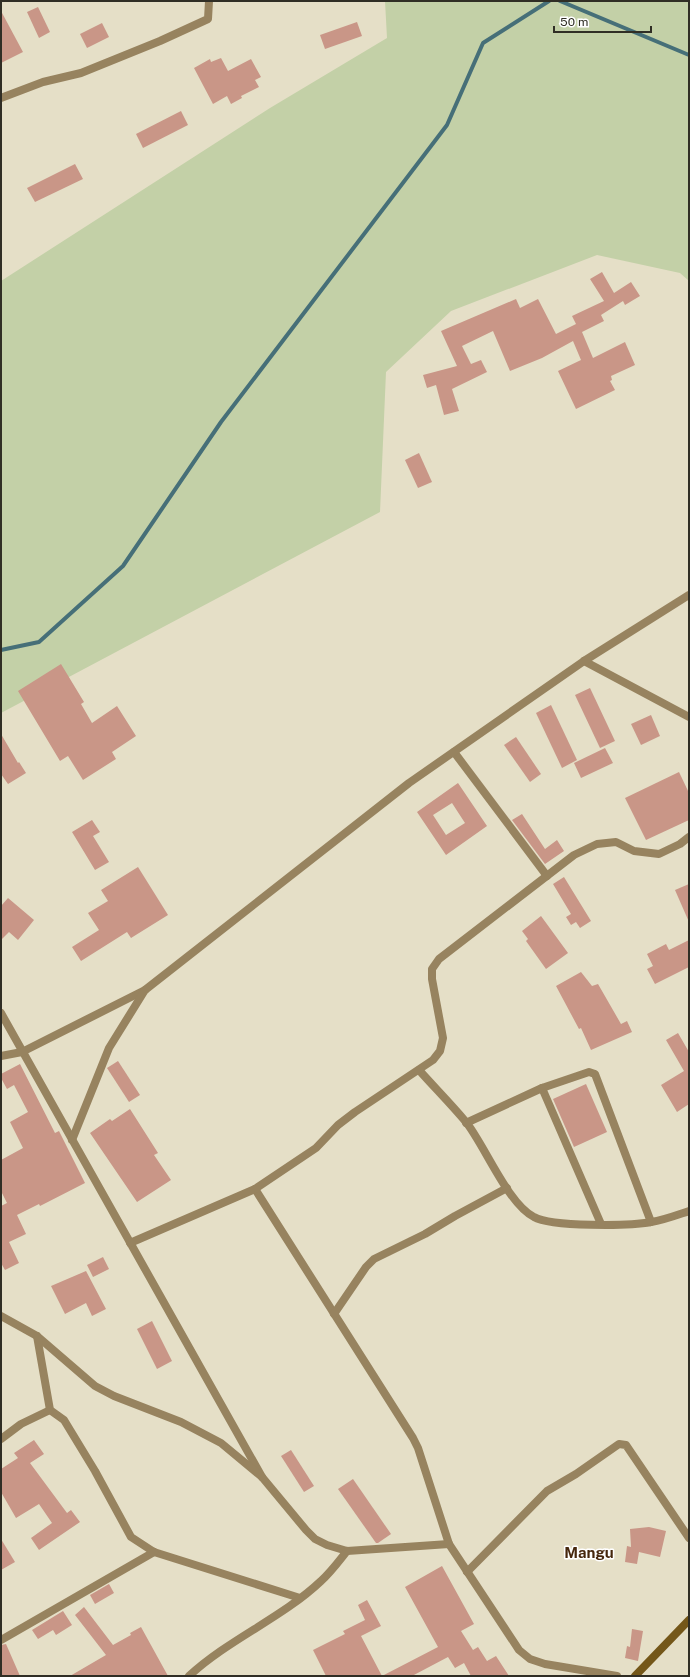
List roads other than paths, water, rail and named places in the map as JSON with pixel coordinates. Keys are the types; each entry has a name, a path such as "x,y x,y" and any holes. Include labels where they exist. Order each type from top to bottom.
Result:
{"street":[{"path":"1,98 42,82 81,73 208,20 209,1"},
{"path":"1,1056 22,1052 145,990 409,783 584,661 689,595"},
{"path":"584,661 689,718"},
{"path":"454,752 547,876"},
{"path":"130,1243 255,1189 316,1148 338,1125 355,1112 433,1060 440,1051 443,1038 432,979 432,969 438,959 574,855 597,844 616,842 634,851 659,854 689,837"},
{"path":"72,1140 109,1048 145,990"},
{"path":"1,1013 262,1477"},
{"path":"419,1070 466,1122 507,1188 523,1209 533,1217 546,1222 601,1224 651,1222 689,1211"},
{"path":"466,1122 542,1088 589,1072 595,1074 651,1222"},
{"path":"542,1088 601,1224"},
{"path":"334,1314 366,1267 374,1259 425,1234 507,1188"},
{"path":"255,1189 418,1448 449,1544 519,1650 530,1659 545,1664 617,1676"},
{"path":"1,1316 37,1336 95,1386 114,1396 181,1422 220,1443 262,1477 315,1539 326,1545 347,1551 449,1544"},
{"path":"37,1336 50,1410 64,1420 95,1471 131,1537 154,1552 300,1598"},
{"path":"1,1439 21,1424 50,1410"},
{"path":"467,1572 547,1491 576,1474 619,1444 626,1445 689,1538"},
{"path":"189,1676 205,1662 300,1598 322,1581 347,1551"},
{"path":"1,1640 154,1552"},
{"path":"635,1676 689,1620"},
{"path":"629,1676 645,1666"}],"waterway":[{"path":"1,650 39,642 123,566 221,422 447,125 483,43 549,1"},
{"path":"560,1 689,55"}],"district":[{"name":"Mangu","path":"589,1552"}]}
